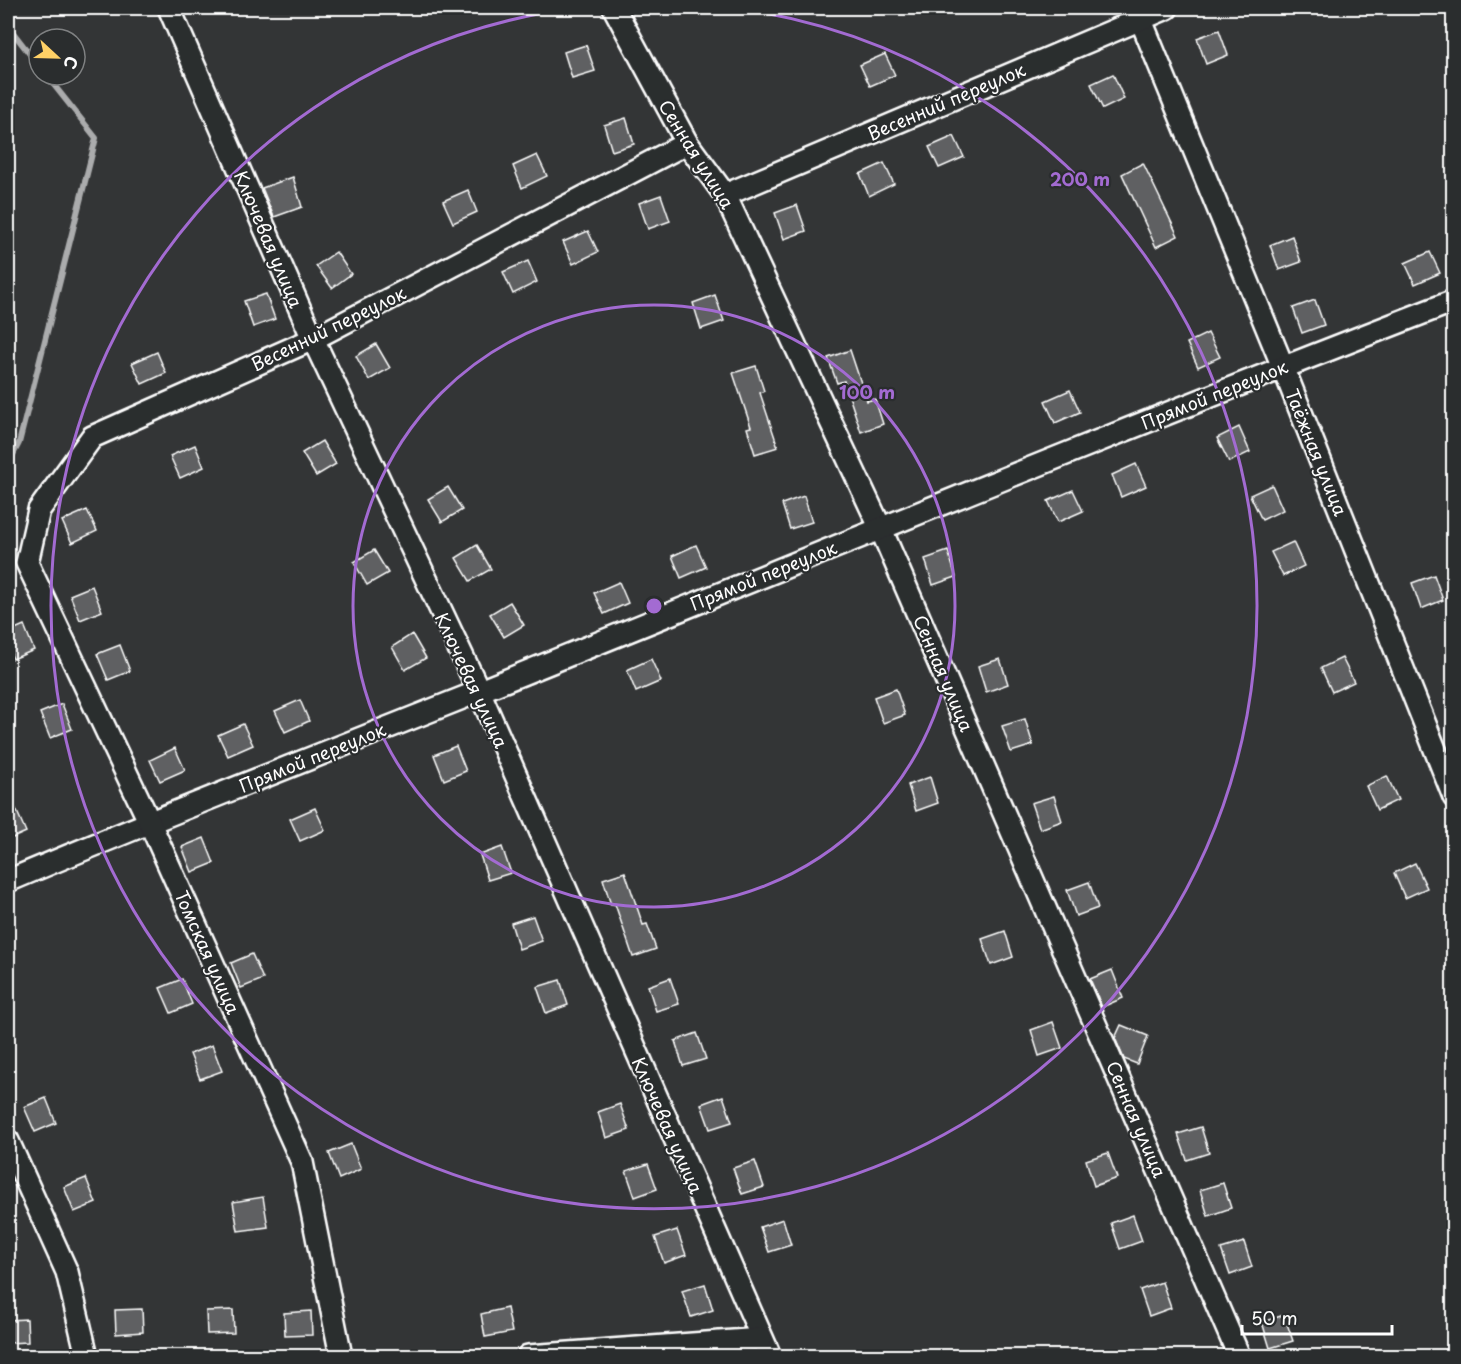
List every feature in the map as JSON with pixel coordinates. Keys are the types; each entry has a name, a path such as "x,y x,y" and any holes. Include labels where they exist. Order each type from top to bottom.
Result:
{"street":[{"name":"Ключевая улица","path":"168,8 313,339 478,691 766,1348"},
{"name":"Сенная улица","path":"614,8 687,143 725,195 880,527 1239,1356"},
{"name":"Весенний переулок","path":"725,195 1138,13 1167,8"},
{"name":"Таёжная улица","path":"1138,13 1283,367 1454,797"},
{"name":"Весенний переулок","path":"27,563 39,510 92,437 313,339 687,143"},
{"name":"Прямой переулок","path":"8,881 149,821 478,691 880,527 1454,301"},
{"name":"Томская улица","path":"27,563 149,821 302,1162 341,1356"},
{"path":"8,1141 67,1272 87,1356"},
{"path":"528,1356 766,1348"}],"building":[{"path":"1219,30 1228,55 1206,64 1197,38"},
{"path":"586,45 595,71 572,78 564,52"},
{"path":"885,54 895,75 870,86 860,65"},
{"path":"1113,74 1124,99 1103,109 1091,84"},
{"path":"626,118 634,144 612,151 604,125"},
{"path":"954,136 964,157 939,168 929,147"},
{"path":"537,155 547,176 522,188 513,166"},
{"path":"884,163 894,184 869,196 860,174"},
{"path":"1143,163 1178,236 1156,247 1122,174"},
{"path":"293,177 302,207 274,217 262,188"},
{"path":"468,190 477,212 453,223 443,201"},
{"path":"661,195 670,221 648,229 639,203"},
{"path":"797,205 806,231 784,239 775,213"},
{"path":"588,231 598,252 573,264 563,242"},
{"path":"1292,236 1301,262 1279,270 1270,245"},
{"path":"336,252 351,274 332,288 316,266"},
{"path":"1430,252 1440,273 1415,284 1405,263"},
{"path":"528,261 537,282 513,294 503,272"},
{"path":"266,294 275,319 253,327 244,301"},
{"path":"715,295 724,321 701,329 693,303"},
{"path":"1315,300 1324,325 1302,333 1293,308"},
{"path":"1208,333 1220,357 1198,367 1187,343"},
{"path":"376,344 390,368 369,380 356,356"},
{"path":"850,350 867,401 875,399 883,424 861,432 844,381 837,383 828,358"},
{"path":"157,352 166,373 142,384 132,363"},
{"path":"756,366 764,391 760,393 778,447 755,454 747,428 751,427 733,373"},
{"path":"1070,390 1080,412 1055,423 1045,401"},
{"path":"1239,427 1250,452 1229,462 1217,438"},
{"path":"322,441 336,464 316,476 302,453"},
{"path":"195,445 204,467 180,478 170,456"},
{"path":"1136,464 1146,486 1121,497 1112,475"},
{"path":"1272,485 1283,510 1262,520 1250,495"},
{"path":"448,487 462,510 442,522 428,499"},
{"path":"1073,490 1083,511 1058,522 1048,501"},
{"path":"804,496 812,522 790,529 782,504"},
{"path":"87,510 97,531 72,543 62,521"},
{"path":"1293,542 1304,566 1283,576 1271,552"},
{"path":"477,545 491,569 470,581 456,558"},
{"path":"696,545 706,567 681,578 672,556"},
{"path":"374,550 388,573 367,585 354,562"},
{"path":"948,551 956,577 933,585 925,559"},
{"path":"1434,575 1443,600 1421,609 1412,583"},
{"path":"619,582 628,603 604,614 594,593"},
{"path":"92,586 102,611 80,620 70,595"},
{"path":"510,602 524,625 504,637 490,614"},
{"path":"24,625 34,650 13,659 8,647 8,632"},
{"path":"412,634 426,658 405,670 392,647"},
{"path":"120,645 130,671 108,680 97,654"},
{"path":"1342,658 1354,682 1332,692 1321,668"},
{"path":"651,659 661,681 636,692 627,670"},
{"path":"1000,659 1008,684 986,692 978,666"},
{"path":"896,689 905,715 883,723 874,697"},
{"path":"300,700 309,721 285,732 275,711"},
{"path":"62,704 72,729 50,738 40,713"},
{"path":"1025,719 1033,745 1011,752 1002,726"},
{"path":"243,724 253,745 228,756 218,735"},
{"path":"456,746 466,771 444,780 434,755"},
{"path":"175,748 185,770 160,781 150,760"},
{"path":"1387,776 1398,800 1377,810 1366,786"},
{"path":"930,777 938,803 916,811 908,785"},
{"path":"8,791 26,832 8,840"},
{"path":"1054,796 1062,821 1040,829 1031,803"},
{"path":"315,808 325,830 300,841 290,819"},
{"path":"204,838 214,863 192,872 182,847"},
{"path":"502,847 511,873 488,880 480,855"},
{"path":"1415,863 1427,888 1405,898 1394,873"},
{"path":"625,872 643,925 647,924 656,949 633,957 615,904 611,905 603,879"},
{"path":"1089,882 1098,908 1076,916 1067,890"},
{"path":"533,916 542,941 519,949 511,923"},
{"path":"1005,931 1013,957 991,965 982,939"},
{"path":"252,954 263,979 241,988 231,963"},
{"path":"1112,970 1123,998 1102,1007 1090,979"},
{"path":"670,978 679,1004 656,1011 648,986"},
{"path":"182,979 192,1004 171,1013 160,988"},
{"path":"560,980 568,1005 546,1013 537,987"},
{"path":"1053,1022 1062,1048 1039,1056 1031,1030"},
{"path":"1121,1025 1148,1036 1137,1064 1124,1059 1115,1038"},
{"path":"697,1033 706,1059 683,1066 675,1041"},
{"path":"212,1045 222,1071 200,1079 190,1054"},
{"path":"723,1096 732,1122 710,1129 701,1104"},
{"path":"46,1098 56,1123 35,1132 24,1107"},
{"path":"620,1104 629,1130 606,1138 598,1112"},
{"path":"1201,1127 1209,1153 1187,1160 1178,1134"},
{"path":"351,1144 361,1169 339,1179 329,1153"},
{"path":"1108,1153 1117,1178 1094,1186 1086,1160"},
{"path":"755,1161 764,1187 742,1194 733,1168"},
{"path":"648,1164 657,1189 635,1197 626,1171"},
{"path":"86,1178 96,1203 74,1212 64,1187"},
{"path":"1223,1183 1231,1208 1208,1216 1200,1190"},
{"path":"263,1197 268,1227 238,1231 233,1202"},
{"path":"1133,1215 1142,1241 1120,1249 1111,1223"},
{"path":"783,1219 791,1245 769,1252 760,1227"},
{"path":"677,1230 686,1255 664,1263 655,1237"},
{"path":"1244,1242 1252,1267 1230,1275 1221,1249"},
{"path":"1162,1282 1171,1308 1149,1316 1140,1290"},
{"path":"705,1284 713,1310 691,1317 682,1291"},
{"path":"507,1308 512,1332 485,1337 481,1314"},
{"path":"142,1309 143,1332 116,1334 115,1310"},
{"path":"233,1310 234,1333 207,1334 206,1311"},
{"path":"311,1311 312,1335 285,1336 284,1313"},
{"path":"1284,1315 1293,1341 1270,1348 1262,1322"},
{"path":"27,1319 28,1342 8,1343 8,1320"}],"waterway":[{"path":"8,26 27,51"},
{"path":"8,464 19,443 96,138 56,87"}]}
